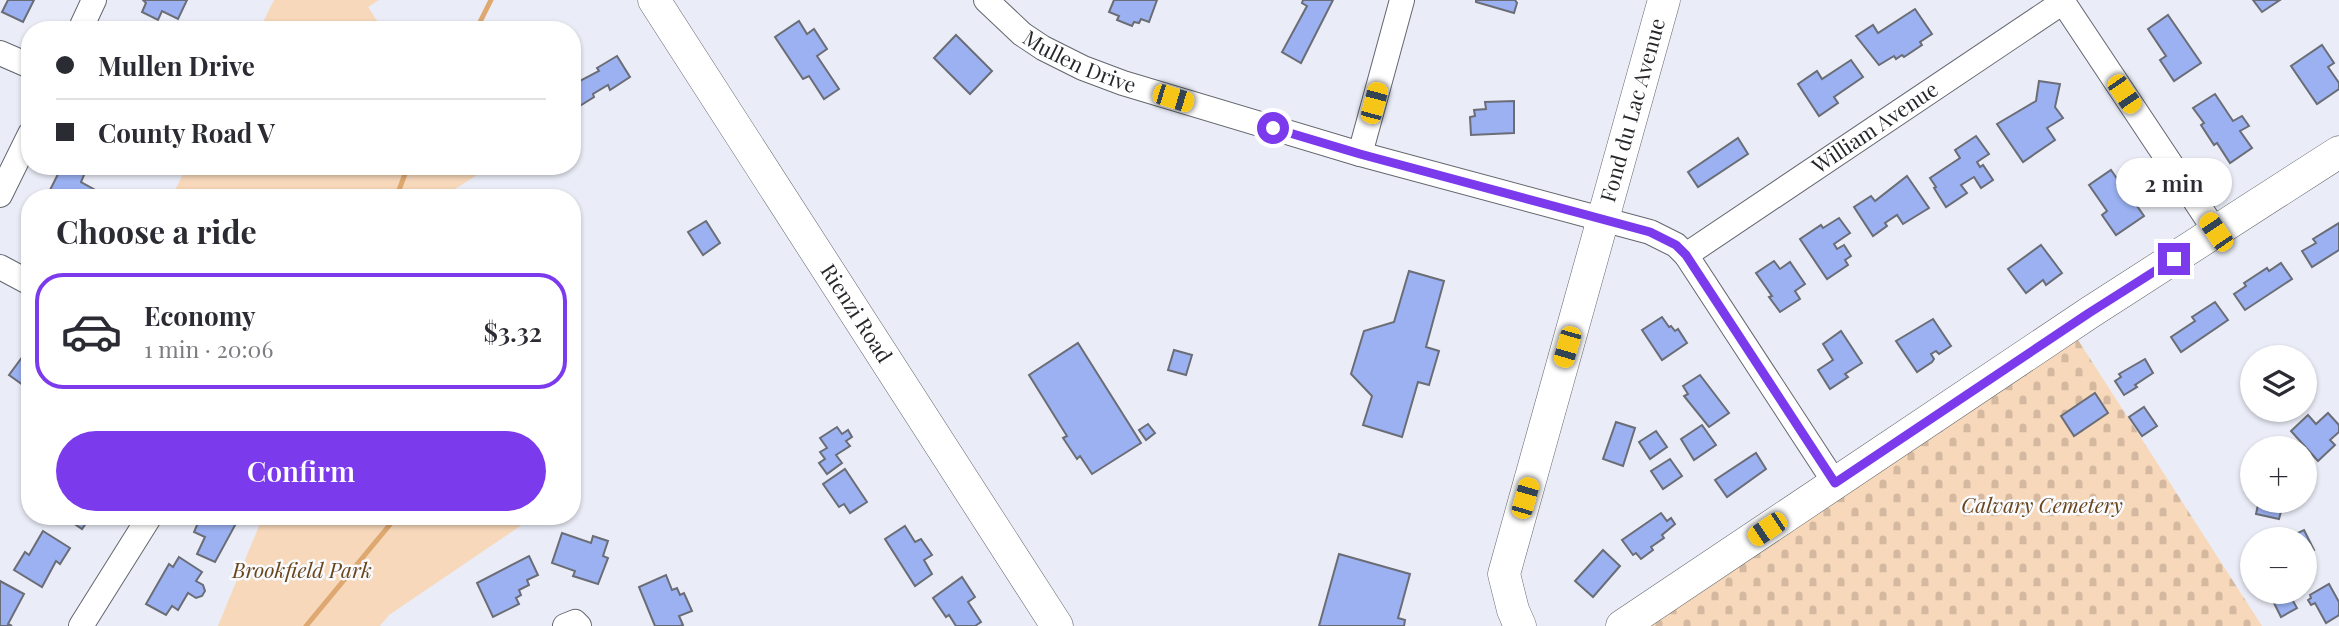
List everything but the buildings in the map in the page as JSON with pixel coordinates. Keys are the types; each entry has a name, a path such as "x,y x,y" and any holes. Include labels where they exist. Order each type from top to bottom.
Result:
{"main road":[{"name":"Rienzi Road","path":"654,0 1057,626"},
{"name":"Fond du Lac Avenue","path":"1520,626 1504,574 1664,0"},
{"path":"1626,623 2089,313 2339,152"}],"street":[{"path":"84,21 93,0"},
{"name":"Mullen Drive","path":"986,0 1022,34 1051,52 1123,83 1360,154 1650,232 1676,245 1686,255 1835,483"},
{"path":"1360,154 1402,0"},
{"name":"William Avenue","path":"1686,255 2063,2 2216,232"},
{"path":"0,52 21,62"},
{"path":"0,195 21,152"},
{"path":"0,267 21,278"},
{"path":"81,626 144,525"},
{"path":"565,626 575,622 579,626"}],"green space":[{"path":"274,0 379,0 368,7 377,21 264,21"},
{"path":"182,175 477,175 455,189 176,189"},
{"name":"Calvary Cemetery","path":"2078,340 2240,592 2240,604 2248,604 2262,626 1639,626"},
{"name":"Brookfield Park","path":"259,525 522,525 389,615 380,626 218,626"}],"waterway":[{"path":"480,21 491,0"},
{"path":"399,189 405,175"},
{"path":"306,626 390,525"}],"route":[{"path":"1273,128 1650,232 1676,245 1686,255 1835,483 2174,259"}]}
